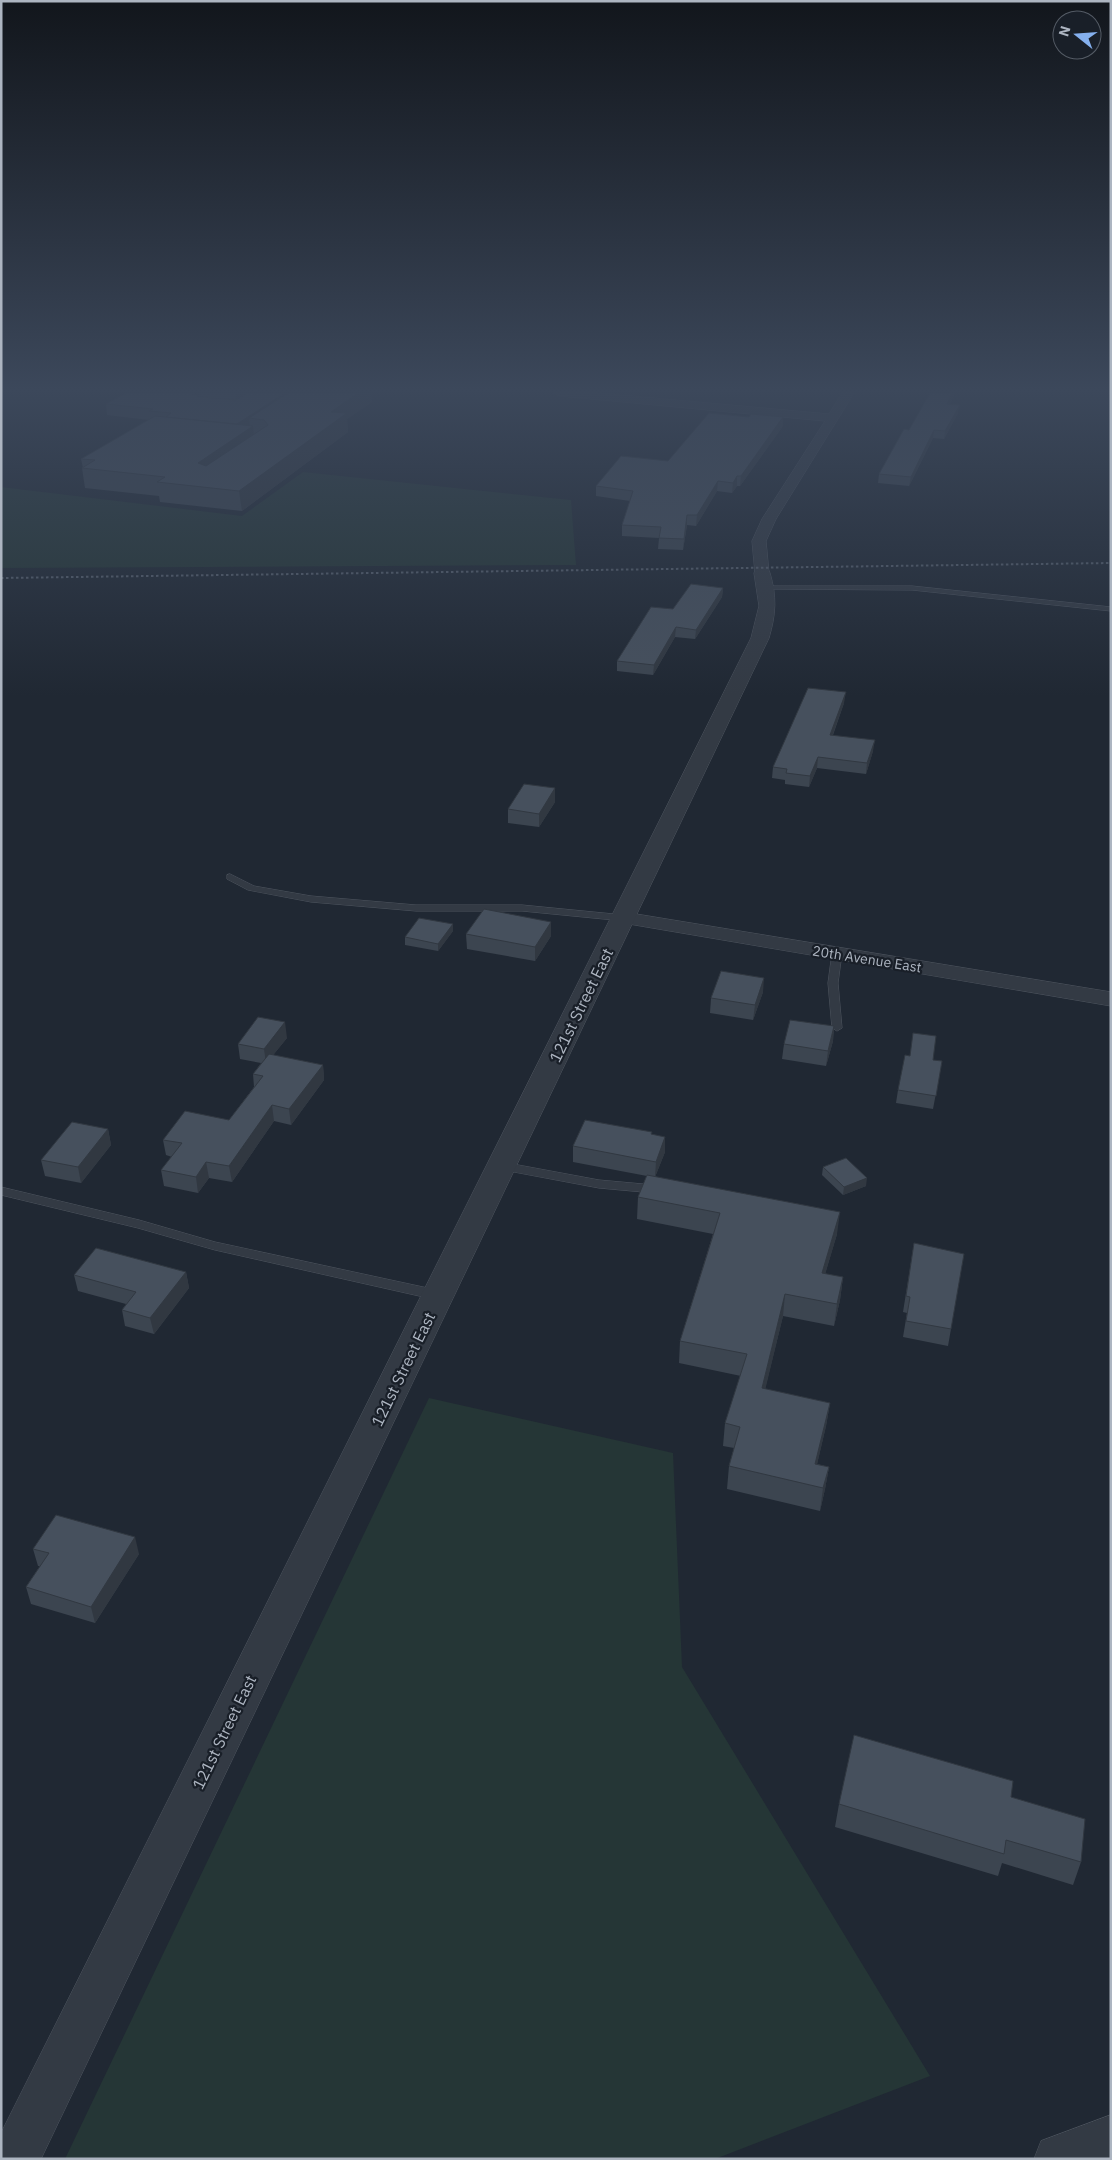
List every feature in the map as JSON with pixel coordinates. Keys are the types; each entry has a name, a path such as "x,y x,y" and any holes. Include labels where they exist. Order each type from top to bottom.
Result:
{"street":[{"path":"764,580 759,541 769,519 785,494"},
{"name":"121st Street East","path":"15,2159 760,638 769,611 764,580"},
{"name":"20th Avenue East","path":"624,918 1111,999"},
{"path":"1059,2159 1111,2140"}],"lane":[{"path":"764,580 912,588 1111,609"},
{"path":"230,877 251,888 311,899 416,908 522,908 624,918"},
{"path":"837,954 833,983 837,1028"},
{"path":"502,1166 598,1184 643,1188"},
{"path":"1,1191 139,1224 215,1246 439,1296"}],"shaded area":[{"path":"1,494 58,494 242,516 273,494 512,494 571,500 576,565 1,568"},
{"path":"429,1398 673,1453 682,1667 930,2076 715,2159 65,2159"}],"building":[{"path":"632,494 710,494 697,515 687,515 684,539 659,538 661,527 622,525"},
{"path":"691,584 723,588 696,630 676,627 654,665 617,661 651,607 673,609"},
{"path":"808,688 846,692 830,735 875,740 867,763 818,757 810,776 786,773 787,769 773,767"},
{"path":"524,784 555,788 539,814 508,809"},
{"path":"484,909 551,922 535,947 466,934"},
{"path":"419,918 453,924 438,944 405,937"},
{"path":"721,971 764,978 755,1005 711,998"},
{"path":"258,1017 285,1022 264,1049 238,1044"},
{"path":"790,1020 834,1026 828,1051 784,1044"},
{"path":"913,1033 936,1036 933,1060 942,1061 936,1096 898,1090 905,1055 910,1056"},
{"path":"269,1054 323,1065 289,1109 272,1105 229,1166 206,1162 196,1177 161,1170 182,1143 163,1140 185,1111 229,1120 263,1076 253,1074"},
{"path":"585,1120 652,1132 651,1134 665,1137 656,1162 573,1146"},
{"path":"72,1122 108,1129 78,1167 41,1160"},
{"path":"846,1158 867,1178 844,1187 823,1167"},
{"path":"647,1175 840,1212 822,1273 843,1277 837,1304 785,1294 762,1388 830,1403 815,1464 829,1467 823,1488 729,1466 740,1427 725,1423 747,1354 680,1341 720,1213 638,1197"},
{"path":"914,1243 964,1254 951,1329 906,1321 910,1297 906,1296"},
{"path":"96,1248 186,1272 150,1318 122,1310 136,1292 74,1275"},
{"path":"56,1515 135,1537 91,1607 26,1587 49,1553 33,1549"},
{"path":"854,1735 1013,1781 1011,1797 1085,1819 1081,1862 1006,1840 1004,1854 839,1804"}],"railway":[{"path":"1,578 1111,563"}]}
